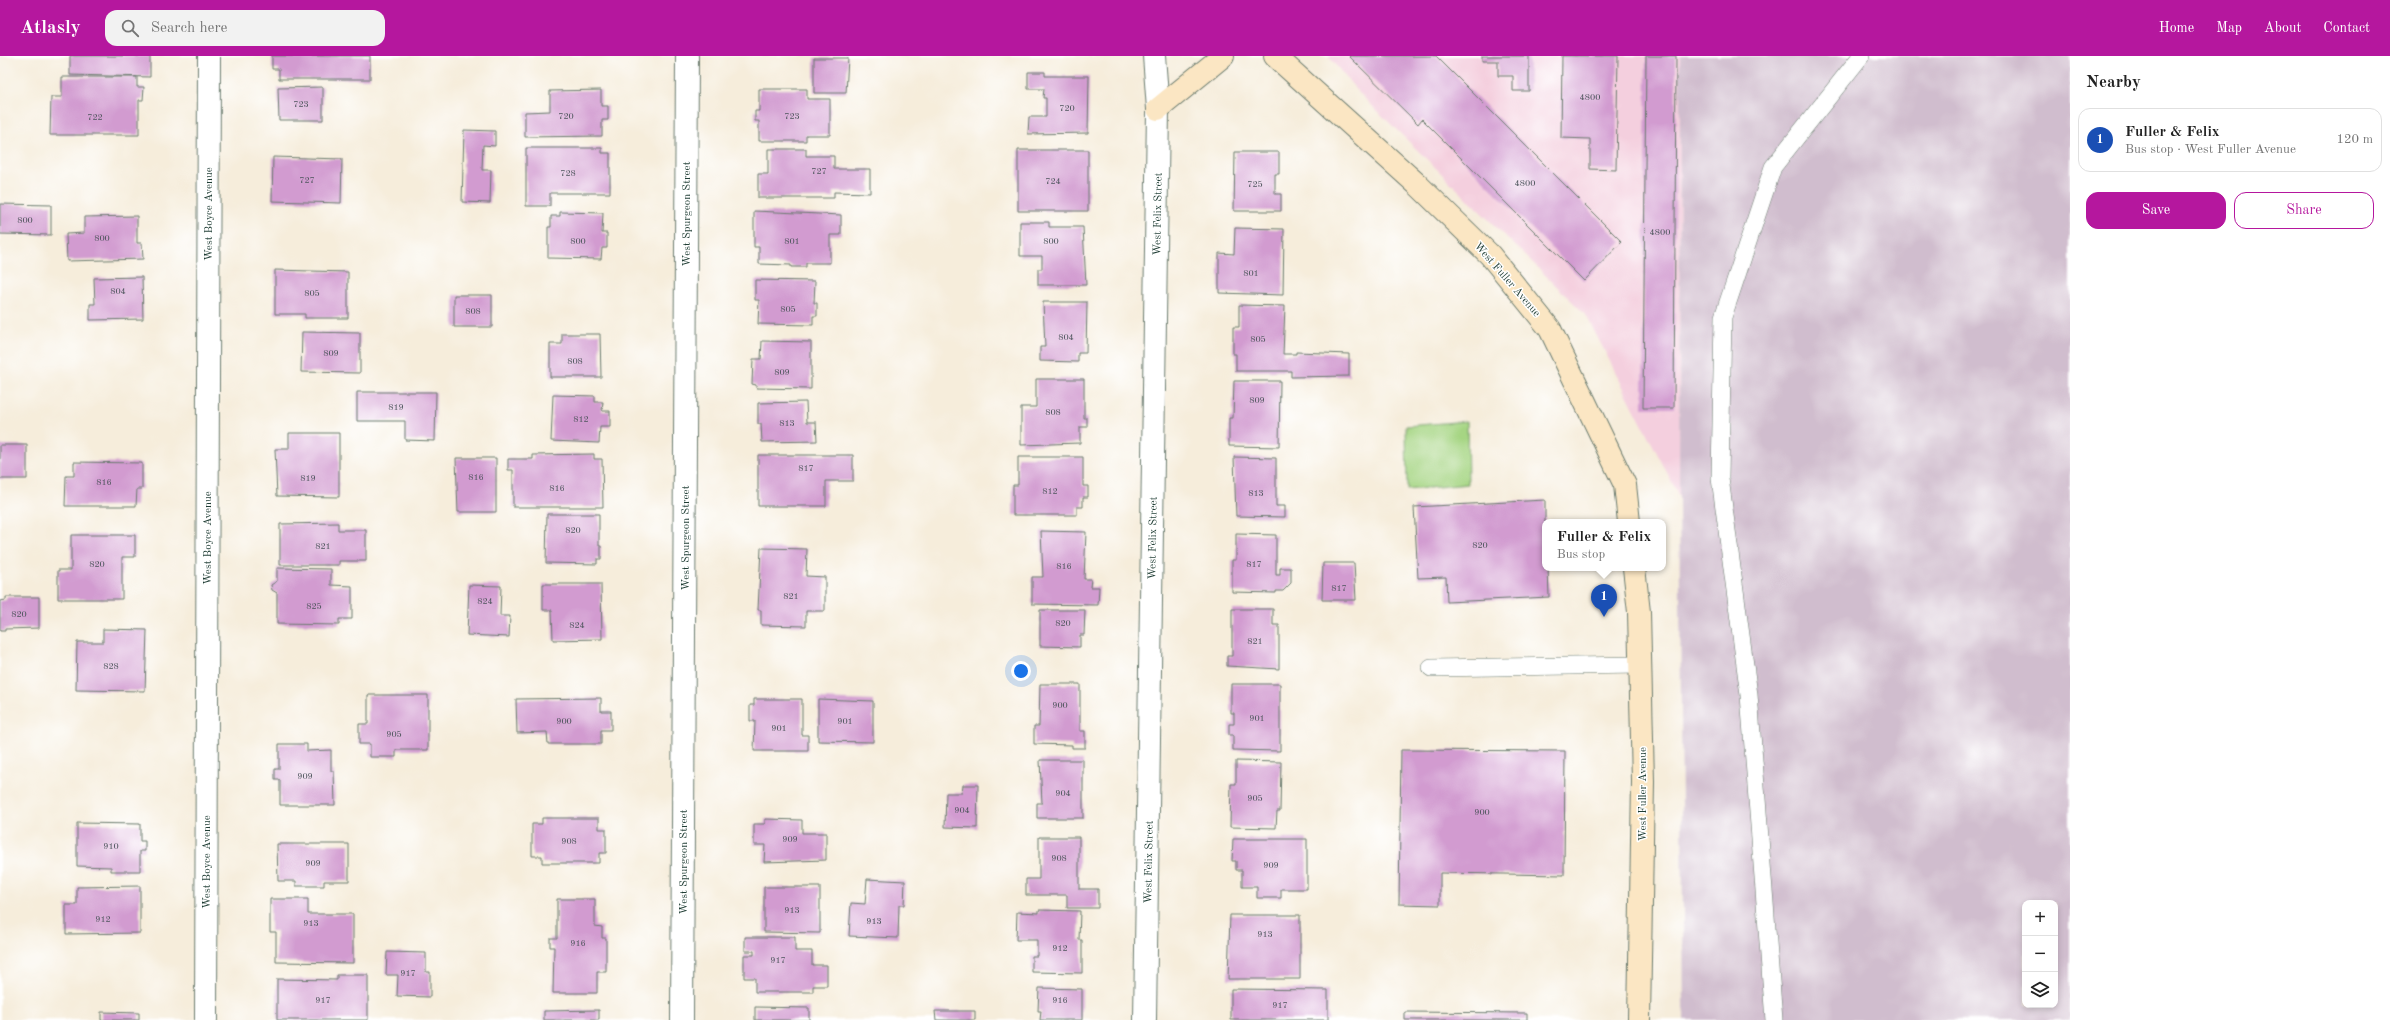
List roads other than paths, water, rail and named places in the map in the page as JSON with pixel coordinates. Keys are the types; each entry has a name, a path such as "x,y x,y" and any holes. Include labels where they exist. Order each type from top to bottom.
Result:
{"street":[{"name":"West Boyce Avenue","path":"206,1020 209,56"},
{"name":"West Spurgeon Street","path":"682,1020 687,56"},
{"name":"West Felix Street","path":"1145,1020 1158,109 1154,56"},
{"path":"1158,109 1223,56"},
{"name":"West Fuller Avenue","path":"1275,56 1418,185 1490,255 1550,329 1625,485 1629,519"},
{"name":"West Fuller Avenue","path":"1634,571 1639,612 1643,782 1639,1020"}],"lane":[{"path":"1774,1020 1749,695 1720,478 1723,318 1773,167 1861,56"},
{"path":"1431,668 1640,665"}],"place":[{"name":"Fuller & Felix","path":"1604,617"}]}
